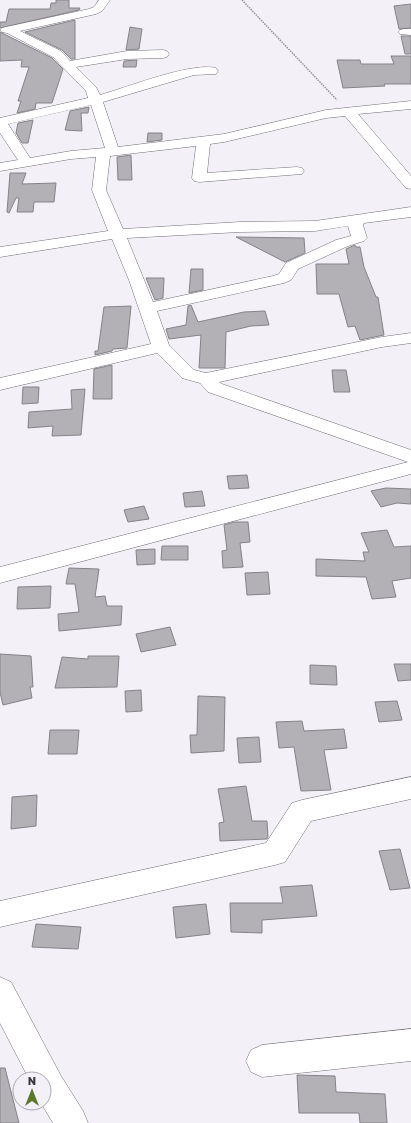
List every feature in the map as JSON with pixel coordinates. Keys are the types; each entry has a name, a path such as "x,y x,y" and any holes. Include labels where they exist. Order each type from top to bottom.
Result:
{"street":[{"path":"5,31 92,12 98,9 105,0"},
{"path":"5,31 57,54 92,90 96,100 108,151 99,190 118,234 161,347 188,374 206,379 382,342 411,338"},
{"path":"67,65 127,55 163,54"},
{"path":"26,162 0,124 96,100 193,72 212,71"},
{"path":"0,167 71,155 224,138 326,114 411,105"},
{"path":"349,112 411,184"},
{"path":"203,141 199,178 297,170"},
{"path":"0,252 118,234 240,227 314,226 411,212"},
{"path":"147,308 278,280 285,277 292,266 342,243 359,238 355,225 359,219"},
{"path":"0,384 161,347"},
{"path":"206,379 215,388 411,457"},
{"path":"0,575 411,468"},
{"path":"0,914 275,853 302,811 411,788"},
{"path":"2,999 71,1123"},
{"path":"262,1062 411,1045"}],"path":[{"path":"242,0 349,112"}],"building":[{"path":"56,0 69,0 69,8 80,8 79,10 0,28 0,22 6,22 9,9 50,9 51,3 56,3"},
{"path":"411,4 411,28 399,29 394,6"},
{"path":"75,20 75,59 71,59 62,50 25,32"},
{"path":"130,27 142,29 139,49 126,50"},
{"path":"0,32 52,58 63,69 52,103 36,103 35,109 17,113 21,101 18,101 29,67 21,67 22,60 0,61"},
{"path":"401,36 411,36 411,54 405,54"},
{"path":"391,56 411,56 411,84 384,84 385,86 343,88 337,60 360,60 361,64 394,64"},
{"path":"137,60 136,67 123,67 124,61"},
{"path":"89,107 88,113 81,113 82,131 65,130 70,111"},
{"path":"33,120 28,143 22,143 16,133 18,123"},
{"path":"148,133 162,133 162,140 147,142"},
{"path":"131,155 132,180 118,180 117,157"},
{"path":"10,173 26,173 22,184 56,183 54,202 34,202 33,212 17,212 19,198 16,198 9,213 7,212"},
{"path":"236,237 304,238 305,253 285,262"},
{"path":"355,245 356,247 360,247 364,267 376,297 378,297 384,335 360,340 355,326 348,327 339,294 317,294 316,264 349,264 346,249"},
{"path":"191,269 203,269 203,290 189,293"},
{"path":"146,278 164,278 163,298 155,300"},
{"path":"191,305 198,322 244,312 265,311 269,325 251,326 226,332 225,368 199,368 201,335 169,339 166,329 186,325 188,306"},
{"path":"131,306 127,348 113,349 112,351 95,355 95,351 98,351 104,307"},
{"path":"112,365 112,399 93,399 94,369"},
{"path":"332,370 346,370 350,392 334,392"},
{"path":"23,387 39,387 38,403 22,404"},
{"path":"85,389 81,435 52,436 53,426 28,428 29,412 72,409 71,390"},
{"path":"247,475 249,488 229,489 227,476"},
{"path":"386,488 411,489 411,504 397,503 381,507 371,491"},
{"path":"202,491 205,506 185,507 183,493"},
{"path":"144,506 149,519 128,522 124,510"},
{"path":"234,522 248,522 250,542 240,543 243,567 223,568 222,551 227,550 224,525"},
{"path":"387,530 394,547 411,546 411,578 392,581 396,597 372,599 366,577 316,576 316,559 365,561 363,552 369,552 361,533"},
{"path":"162,546 188,546 188,560 161,560"},
{"path":"155,549 155,564 137,565 136,550"},
{"path":"69,568 99,569 95,597 105,596 107,606 122,606 121,625 59,631 58,614 79,612 75,584 66,584"},
{"path":"268,572 270,594 247,595 245,573"},
{"path":"51,586 50,608 17,609 18,587"},
{"path":"170,627 176,645 141,652 136,634"},
{"path":"0,654 31,656 33,687 30,687 32,698 3,705 0,692"},
{"path":"88,656 119,656 117,687 55,688 62,657 88,659"},
{"path":"394,664 411,664 411,680 398,681"},
{"path":"310,665 336,666 337,685 310,684"},
{"path":"141,690 142,711 126,712 125,691"},
{"path":"198,696 225,697 224,751 191,753 190,735 197,735"},
{"path":"397,701 402,720 379,722 375,702"},
{"path":"302,721 304,731 344,729 347,748 324,750 331,790 301,791 294,747 279,748 276,722"},
{"path":"50,730 79,730 77,754 48,754"},
{"path":"259,737 261,762 239,763 237,738"},
{"path":"246,786 252,821 267,821 268,837 267,839 220,841 219,823 224,822 218,789"},
{"path":"37,795 36,826 11,829 12,797"},
{"path":"400,849 410,888 390,890 379,851"},
{"path":"312,885 317,916 262,920 262,933 231,932 230,903 283,903 280,887"},
{"path":"206,904 210,934 176,938 173,907"},
{"path":"36,924 81,927 78,949 32,947"},
{"path":"0,1068 5,1068 12,1096 12,1111 16,1111 19,1123 0,1123"},
{"path":"297,1075 335,1076 336,1092 385,1094 387,1123 360,1123 359,1113 299,1113"}]}
